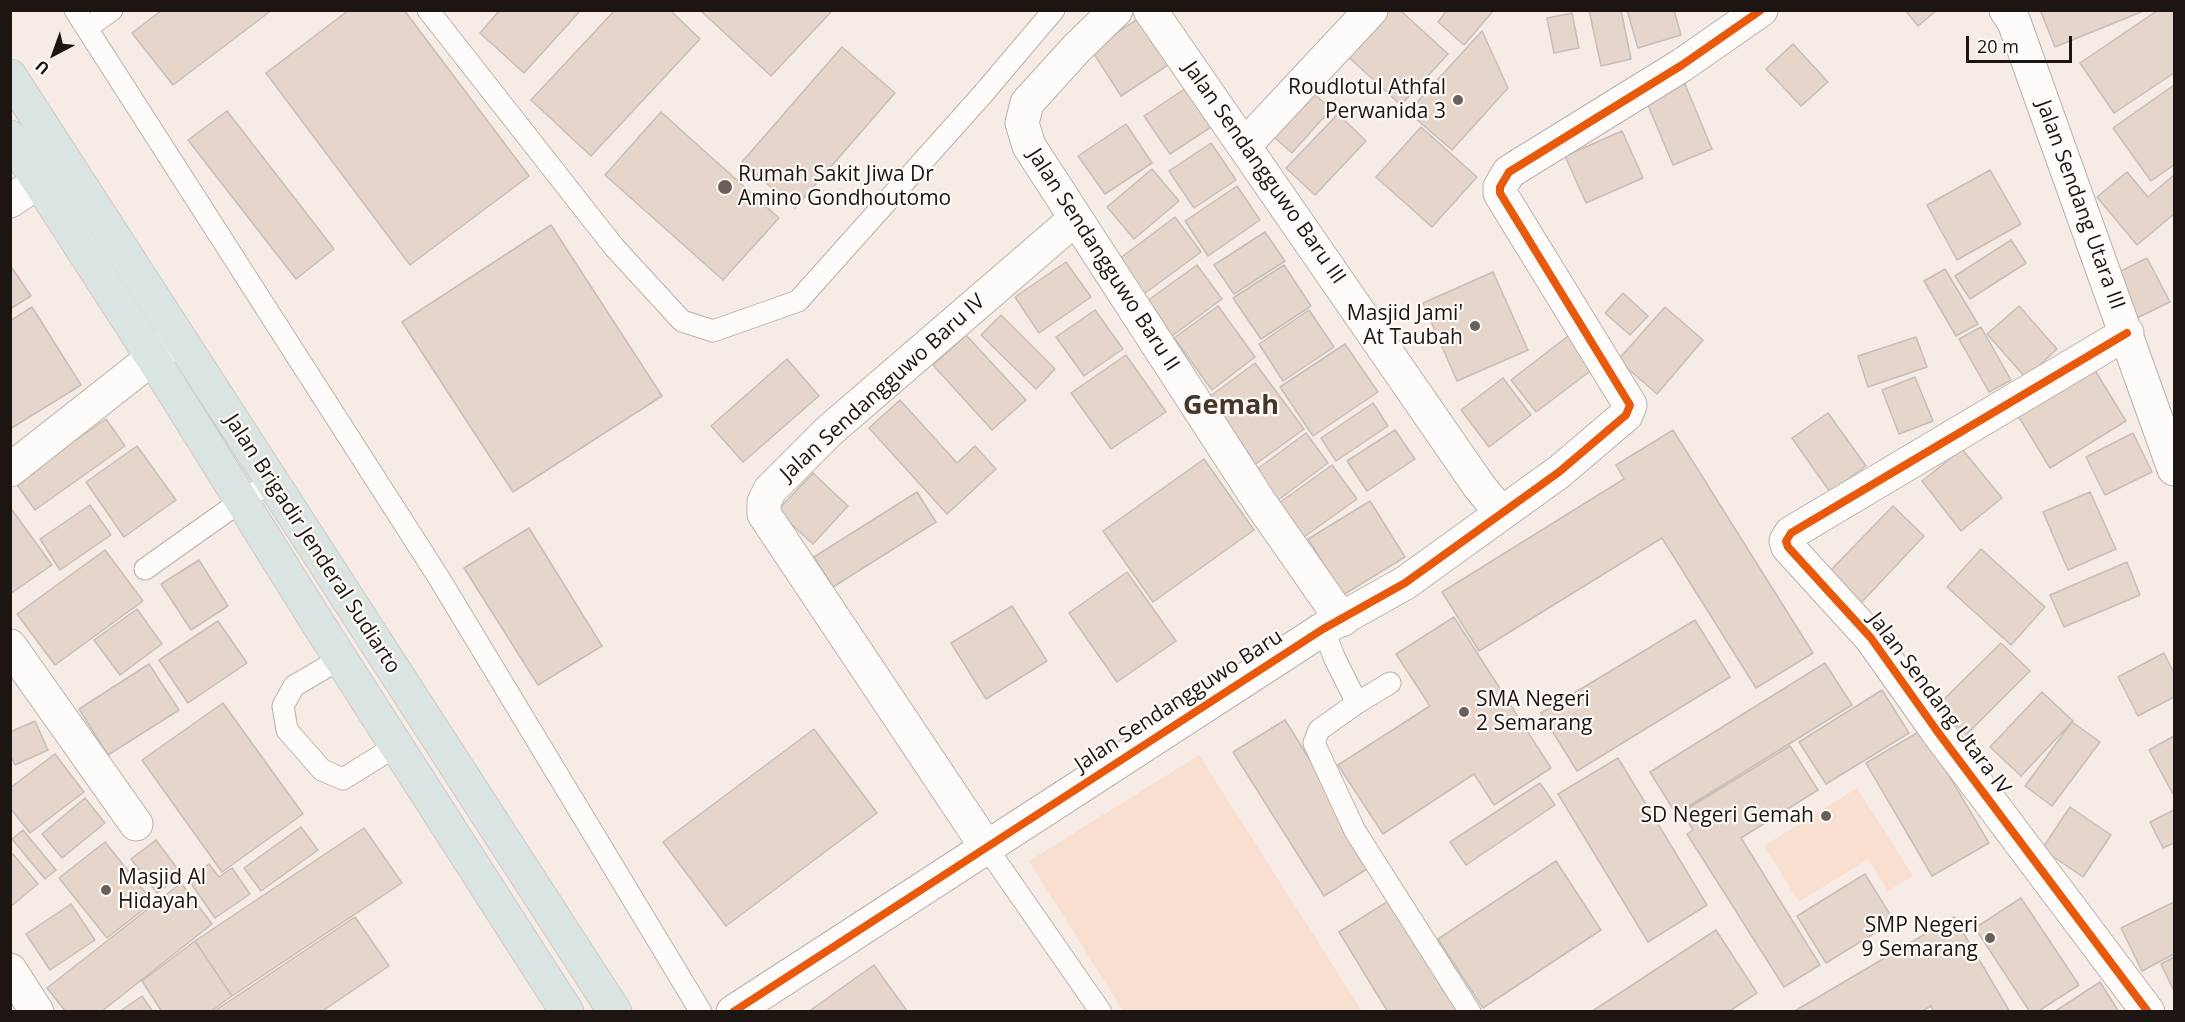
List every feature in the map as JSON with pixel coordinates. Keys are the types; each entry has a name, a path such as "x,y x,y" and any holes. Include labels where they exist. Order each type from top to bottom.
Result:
{"main road":[{"name":"Jalan Brigadir Jenderal Sudiarto","path":"10,76 615,1011"},
{"name":"Jalan Brigadir Jenderal Sudiarto","path":"10,137 152,357 340,659 567,1011"}],"street":[{"name":"Jalan Sendangguwo Baru II","path":"1116,10 1076,49 1027,103 1022,123 1029,146 1261,504 1333,624"},
{"name":"Jalan Sendangguwo Baru III","path":"1150,10 1479,486 1500,512"},
{"path":"1245,145 1371,10"},
{"name":"Jalan Sendangguwo Baru","path":"734,1011 1333,624 1406,583 1500,512 1558,472 1626,415 1630,405 1500,193 1500,187 1509,172 1682,65 1761,10"},
{"name":"Jalan Sendang Utara III","path":"2011,14 2175,469"},
{"path":"10,201 66,163"},
{"name":"Jalan Sendangguwo Baru IV","path":"987,848 764,514 763,509 770,490 829,431 1075,219"},
{"name":"Jalan Sendang Utara IV","path":"2127,333 1791,533 1786,541 1788,547 1871,638 1936,732 2148,1011"},
{"path":"10,470 179,337"},
{"path":"10,646 136,824"},
{"path":"13,981 37,1011"}],"lane":[{"path":"75,10 439,578 700,1011"},
{"path":"87,28 112,10"},
{"path":"428,10 614,247 682,321 713,331 798,301 982,95 1054,10"},
{"path":"145,569 241,501 272,482"},
{"path":"1333,624 1335,658 1357,702"},
{"path":"340,659 294,686 283,706 286,730 322,770 342,779 396,746"},
{"path":"1390,683 1357,702 1319,730 1314,743 1356,831 1470,1011"},
{"path":"987,848 1101,1011"}],"shaded area":[{"path":"1199,755 1362,1011 1123,1011 1029,861"},
{"path":"1857,788 1913,876 1888,891 1868,859 1799,902 1764,846"}],"building":[{"path":"162,10 272,10 173,85 132,33"},
{"path":"349,10 404,10 529,176 410,265 266,73"},
{"path":"500,10 581,10 524,73 480,33"},
{"path":"615,10 670,10 700,39 591,156 531,100"},
{"path":"700,10 829,10 831,12 771,76"},
{"path":"1381,10 1400,10 1448,54 1401,105 1343,52"},
{"path":"1447,10 1494,10 1464,45 1438,22"},
{"path":"1589,10 1621,10 1631,59 1601,66"},
{"path":"1627,10 1674,10 1681,35 1638,48"},
{"path":"1905,10 1937,10 1918,26"},
{"path":"2040,10 2146,10 2055,47"},
{"path":"2158,10 2174,10 2174,73 2114,113 2080,63"},
{"path":"1572,13 1579,48 1554,53 1547,18"},
{"path":"1144,15 1174,61 1121,96 1091,49"},
{"name":"Roudlotul Athfal Perwanida 3","path":"1482,31 1508,88 1452,150 1408,112"},
{"path":"1793,44 1828,82 1801,106 1766,69"},
{"path":"842,47 895,93 795,208 742,162"},
{"path":"1684,82 1712,149 1673,165 1645,98"},
{"path":"1192,84 1217,123 1170,154 1144,116"},
{"path":"2174,85 2174,165 2151,181 2113,128"},
{"path":"1313,93 1331,109 1292,153 1274,137"},
{"path":"227,111 334,249 296,279 188,140"},
{"path":"661,112 779,218 723,280 605,175"},
{"path":"1338,114 1366,141 1315,195 1286,168"},
{"path":"1126,124 1152,163 1105,194 1078,156"},
{"path":"1421,127 1477,177 1432,227 1376,177"},
{"path":"1622,131 1643,178 1586,203 1565,156"},
{"path":"1211,143 1236,180 1194,208 1169,171"},
{"path":"1152,169 1179,201 1134,239 1107,207"},
{"path":"1990,170 2021,224 1957,260 1927,205"},
{"path":"2127,172 2148,197 2174,175 2174,214 2137,245 2097,197"},
{"path":"1237,186 1260,220 1208,256 1185,221"},
{"path":"1175,217 1201,252 1144,294 1119,259"},
{"path":"551,225 662,396 513,492 402,322"},
{"path":"1265,232 1285,261 1234,294 1214,265"},
{"path":"2011,240 2026,263 1970,299 1955,276"},
{"path":"2147,258 2170,302 2135,319 2113,275"},
{"path":"1066,262 1091,297 1039,333 1015,297"},
{"path":"10,265 31,296 10,309"},
{"path":"1197,265 1222,299 1172,336 1147,301"},
{"path":"1284,265 1311,306 1261,339 1233,298"},
{"path":"1945,269 1978,324 1956,336 1924,281"},
{"name":"Masjid Jami' At Taubah","path":"1493,272 1528,350 1457,381 1423,303"},
{"path":"1623,293 1648,316 1630,335 1605,313"},
{"path":"1218,306 1255,357 1212,390 1174,338"},
{"path":"2019,306 2057,349 2026,378 1987,334"},
{"path":"32,307 81,385 10,429 10,321"},
{"path":"1665,307 1703,340 1657,394 1618,360"},
{"path":"1095,310 1123,349 1084,376 1056,337"},
{"path":"1309,310 1334,347 1283,381 1259,344"},
{"path":"1001,315 1055,369 1036,389 981,335"},
{"path":"1981,327 2011,380 1989,392 1959,339"},
{"path":"966,335 1026,400 992,430 933,365"},
{"path":"1568,336 1593,369 1536,412 1511,380"},
{"path":"1916,337 1927,367 1868,387 1858,356"},
{"path":"1345,344 1378,392 1313,436 1280,387"},
{"path":"1126,355 1166,412 1111,449 1071,393"},
{"path":"787,359 819,396 743,462 711,426"},
{"path":"1255,363 1304,429 1249,469 1201,403"},
{"path":"2093,367 2126,421 2050,468 2017,414"},
{"path":"1915,377 1933,421 1899,434 1882,390"},
{"path":"1503,378 1531,415 1489,447 1461,410"},
{"path":"900,400 957,463 975,446 996,469 947,514 869,428"},
{"path":"1373,403 1388,426 1336,461 1321,438"},
{"path":"1828,413 1866,466 1830,492 1792,438"},
{"path":"106,419 125,446 35,510 15,482"},
{"path":"1395,430 1415,459 1367,491 1347,461"},
{"path":"1673,430 1813,653 1756,688 1662,538 1479,651 1442,592 1624,479 1616,465"},
{"path":"1306,433 1328,463 1274,503 1252,473"},
{"path":"2133,433 2152,472 2105,495 2086,457"},
{"path":"137,446 176,500 124,537 86,482"},
{"path":"1962,449 2002,498 1961,531 1922,481"},
{"path":"1204,459 1254,530 1153,602 1103,531"},
{"path":"1332,465 1357,499 1304,537 1279,503"},
{"path":"813,473 848,506 813,544 777,511"},
{"path":"917,492 936,522 833,587 814,557"},
{"path":"2090,492 2116,549 2068,570 2043,512"},
{"path":"1370,501 1405,557 1343,595 1308,539"},
{"path":"90,505 111,535 60,570 40,539"},
{"path":"1893,506 1924,536 1859,605 1827,574"},
{"path":"10,507 52,565 10,594"},
{"path":"529,528 602,646 538,685 464,568"},
{"path":"1981,549 2045,607 2011,645 1947,587"},
{"path":"105,550 143,601 55,665 17,614"},
{"path":"199,560 228,606 191,630 161,584"},
{"path":"2127,562 2140,595 2064,627 2050,595"},
{"path":"1127,572 1176,641 1117,682 1069,613"},
{"path":"1012,606 1047,661 986,699 951,643"},
{"path":"137,609 162,644 120,675 94,640"},
{"path":"1454,617 1551,768 1494,805 1474,774 1383,834 1338,765 1430,706 1396,654"},
{"path":"1695,620 1730,677 1577,771 1541,713"},
{"path":"218,621 247,663 188,703 159,660"},
{"path":"2001,643 2030,671 1966,735 1937,706"},
{"path":"2164,653 2174,673 2174,697 2138,716 2118,677"},
{"path":"1825,663 1852,705 1676,814 1650,772"},
{"path":"149,664 179,710 108,755 79,709"},
{"path":"1882,690 1909,733 1826,784 1799,742"},
{"path":"2042,692 2073,721 2021,776 1990,747"},
{"path":"223,703 303,814 222,872 142,760"},
{"path":"1285,720 1375,864 1324,896 1233,752"},
{"path":"35,721 48,750 15,765 10,754 10,732"},
{"path":"2072,722 2100,742 2052,806 2025,786"},
{"path":"814,729 877,813 726,926 663,842"},
{"path":"1922,730 1989,843 1932,876 1866,763"},
{"path":"2174,736 2174,793 2173,794 2149,750"},
{"path":"1790,746 1818,790 1741,838 1820,965 1784,987 1687,834 1693,830 1682,812"},
{"path":"55,754 84,792 30,833 10,808 10,788"},
{"path":"1618,758 1707,905 1648,942 1558,794"},
{"path":"1540,783 1555,805 1466,865 1450,842"},
{"path":"85,798 105,823 62,858 42,834"},
{"path":"2070,807 2111,835 2083,877 2042,849"},
{"path":"2174,810 2174,843 2163,848 2150,822"},
{"path":"301,827 318,850 261,891 244,868"},
{"path":"364,828 402,883 232,996 195,941"},
{"path":"23,830 56,870 45,879 12,839"},
{"path":"156,840 182,875 157,893 131,859"},
{"name":"Masjid Al Hidayah","path":"105,842 153,902 107,938 59,878"},
{"path":"13,854 38,884 10,907 10,856"},
{"path":"1556,861 1601,930 1483,1008 1438,939"},
{"path":"209,864 219,877 232,868 250,894 215,918 188,879"},
{"path":"1865,874 1894,921 1826,963 1797,916"},
{"path":"181,883 212,924 101,1012 66,1012 47,988"},
{"path":"2021,898 2079,985 2037,1012 2030,1012 1975,928"},
{"path":"1390,900 1460,1012 1388,1012 1339,932"},
{"path":"2174,902 2174,954 2142,971 2121,928"},
{"path":"71,904 95,940 50,970 26,934"},
{"path":"355,917 389,966 321,1012 213,1012"},
{"path":"1954,917 2010,1012 1934,1012 1931,1006 1921,1012 1793,1012"},
{"path":"1716,930 1757,993 1728,1012 1591,1012"},
{"path":"195,941 232,996 210,1012 162,1012 142,981"},
{"path":"2174,957 2174,991 2161,964"},
{"path":"874,965 907,1011 808,1012"},
{"path":"2100,982 2119,1012 2054,1012"},
{"path":"142,996 153,1012 119,1012"}],"cycle path":[{"path":"733,1012 1323,629 1405,583 1559,472 1626,415 1630,405 1500,193 1500,187 1509,172 1682,65 1761,10"},
{"path":"2127,333 1791,533 1786,541 1788,547 1871,638 1937,731 2148,1012"}],"place":[{"name":"Roudlotul Athfal Perwanida 3","path":"1458,100"},
{"name":"Rumah Sakit Jiwa Dr Amino Gondhoutomo","path":"725,187"},
{"name":"Masjid Jami' At Taubah","path":"1475,326"},
{"name":"SMA Negeri 2 Semarang","path":"1464,712"},
{"name":"SD Negeri Gemah","path":"1826,816"},
{"name":"Masjid Al Hidayah","path":"106,890"},
{"name":"SMP Negeri 9 Semarang","path":"1990,938"}],"district":[{"name":"Gemah","path":"1231,406"}]}
